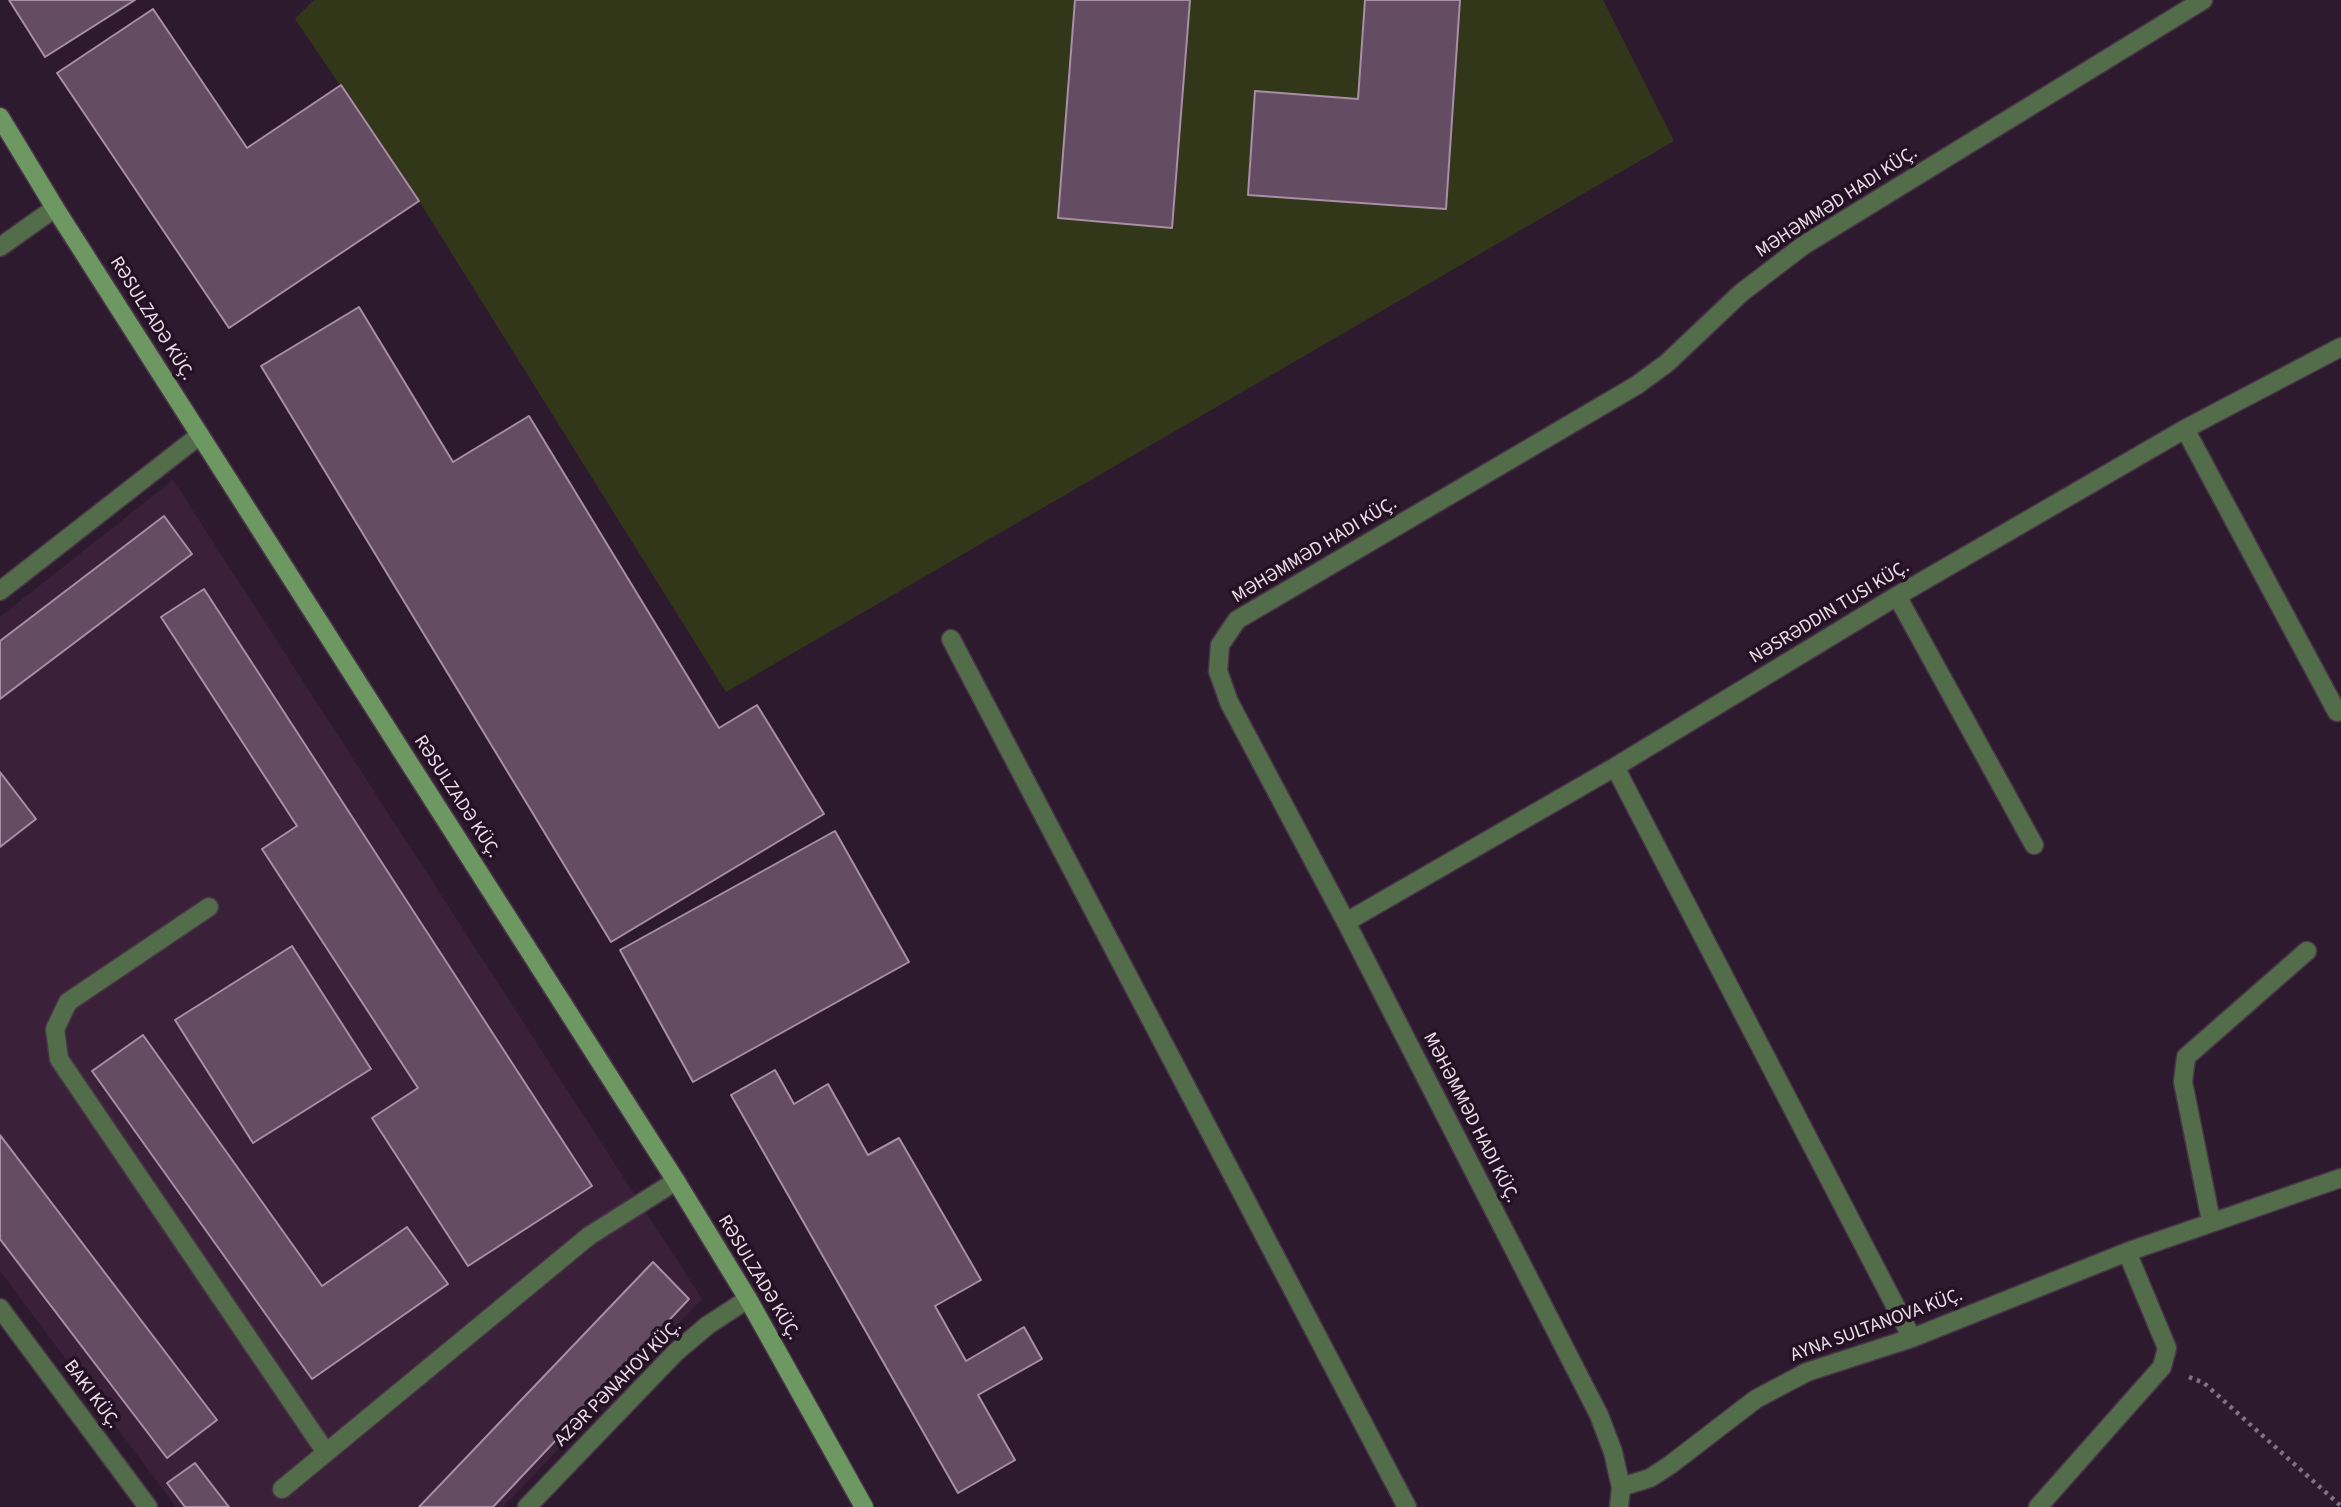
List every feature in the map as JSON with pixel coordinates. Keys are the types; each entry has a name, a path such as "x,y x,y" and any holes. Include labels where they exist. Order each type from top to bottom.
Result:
{"street":[{"name":"MƏHƏMMƏD HADI KÜÇ.","path":"1619,1507 1620,1487 1613,1452 1599,1415 1346,922 1229,702 1218,671 1220,645 1237,620 1637,386 1667,363 1741,293 1804,245 2203,0"},
{"name":"RƏSULZADƏ KÜÇ.","path":"0,117 55,208 676,1181 748,1299 864,1507"},
{"path":"0,247 55,208"},
{"name":"NƏSRƏDDIN TUSI KÜÇ.","path":"1346,922 1615,768 1897,596 2185,429 2341,347"},
{"path":"2185,429 2337,712"},
{"path":"0,591 200,435"},
{"path":"1897,596 2034,845"},
{"path":"951,639 1407,1507"},
{"path":"1615,768 1912,1338"},
{"path":"209,907 68,1002 55,1029 59,1059 325,1451"},
{"path":"2211,1221 2183,1082 2186,1057 2307,951"},
{"name":"AYNA SULTANOVA KÜÇ.","path":"1620,1487 1650,1478 1756,1399 1807,1372 1912,1338 2211,1221 2341,1178"},
{"path":"282,1489 589,1236 676,1181"},
{"path":"2038,1507 2162,1367 2167,1348 2127,1252"},
{"name":"AZƏR PƏNAHOV KÜÇ.","path":"527,1507 676,1352 708,1325 748,1299"},
{"path":"0,1308 148,1507"}],"path":[{"path":"2162,1367 2204,1383 2341,1506"}],"shaded area":[{"path":"173,480 702,1299 503,1507 176,1507 0,1271 0,617"}],"green space":[{"path":"314,0 1603,0 1674,141 726,692 419,201 295,19"}],"building":[{"path":"9,0 135,0 45,57"},
{"path":"1075,0 1190,0 1172,228 1058,218"},
{"path":"1365,0 1460,0 1446,209 1248,195 1255,91 1358,99"},
{"path":"153,9 247,148 341,85 419,201 229,328 57,73"},
{"path":"359,307 453,462 529,416 719,728 757,705 824,814 611,942 261,366"},
{"path":"164,516 192,554 0,699 0,641"},
{"path":"204,589 592,1186 468,1266 372,1118 418,1088 262,849 297,826 161,617"},
{"path":"0,772 36,819 0,847"},
{"path":"835,831 909,962 693,1082 620,950"},
{"path":"292,946 371,1069 253,1143 175,1020"},
{"path":"143,1035 322,1286 407,1227 448,1284 312,1379 92,1071"},
{"path":"775,1070 794,1104 828,1084 868,1155 899,1138 981,1280 935,1306 966,1361 1024,1327 1042,1359 978,1395 1015,1460 958,1493 731,1095"},
{"path":"0,1135 217,1420 167,1458 0,1239"},
{"path":"653,1262 689,1299 493,1507 419,1507"},
{"path":"195,1463 229,1507 185,1507 167,1483"}]}
